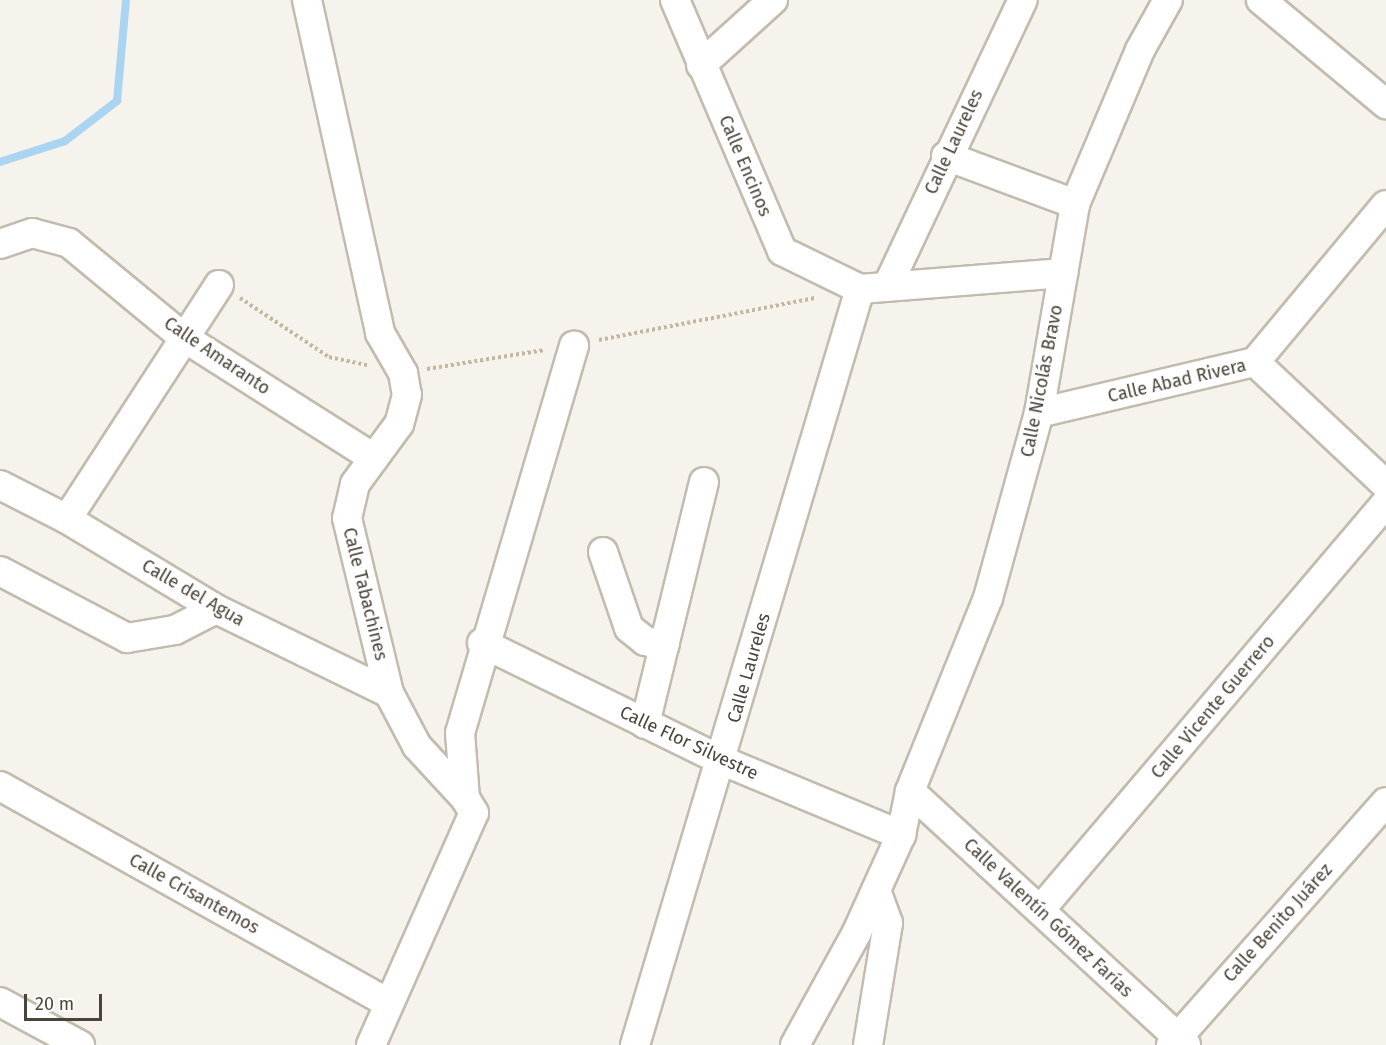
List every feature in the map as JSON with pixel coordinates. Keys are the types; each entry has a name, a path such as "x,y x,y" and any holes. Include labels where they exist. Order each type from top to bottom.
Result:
{"street":[{"path":"307,0 380,333 403,373"},
{"name":"Calle Encinos","path":"675,0 782,251 860,289"},
{"path":"701,65 773,0"},
{"name":"Calle Laureles","path":"888,285 946,156 1023,0"},
{"name":"Calle Nicolás Bravo","path":"795,1045 876,890 901,835 910,791 988,598 1039,413 1075,204 1140,50 1168,0"},
{"path":"1261,0 1386,104"},
{"path":"946,156 1075,204"},
{"name":"Calle Abad Rivera","path":"1039,413 1256,362 1289,315 1386,205"},
{"name":"Calle Amaranto","path":"0,244 32,233 69,243 183,337 374,458"},
{"path":"860,289 1063,273"},
{"path":"67,519 183,337 219,285"},
{"name":"Calle Laureles","path":"635,1045 723,761 860,289"},
{"path":"371,1045 474,813 465,798 460,733 482,643 574,345"},
{"path":"1256,362 1386,484"},
{"name":"Calle Tabachines","path":"403,373 407,395 399,424 355,484 346,519 389,693 417,746 465,798"},
{"path":"645,724 704,482"},
{"name":"Calle del Agua","path":"0,485 67,519 216,609 389,693"},
{"name":"Calle Vicente Guerrero","path":"1040,910 1386,503"},
{"path":"603,552 629,628 645,641 665,645"},
{"path":"0,572 128,638 175,630 216,609"},
{"name":"Calle Flor Silvestre","path":"482,643 723,761 901,835"},
{"path":"417,746 460,733"},
{"name":"Calle Crisantemos","path":"0,786 389,1002"},
{"name":"Calle Valentín Gómez Farías","path":"910,791 1040,910 1178,1042"},
{"name":"Calle Benito Juárez","path":"1178,1042 1386,802"},
{"path":"868,1045 888,923 876,890"},
{"path":"0,1002 80,1045"}],"path":[{"path":"219,285 329,357 403,373 574,345 860,289"}],"waterway":[{"path":"0,162 65,141 117,101 126,0"}]}
